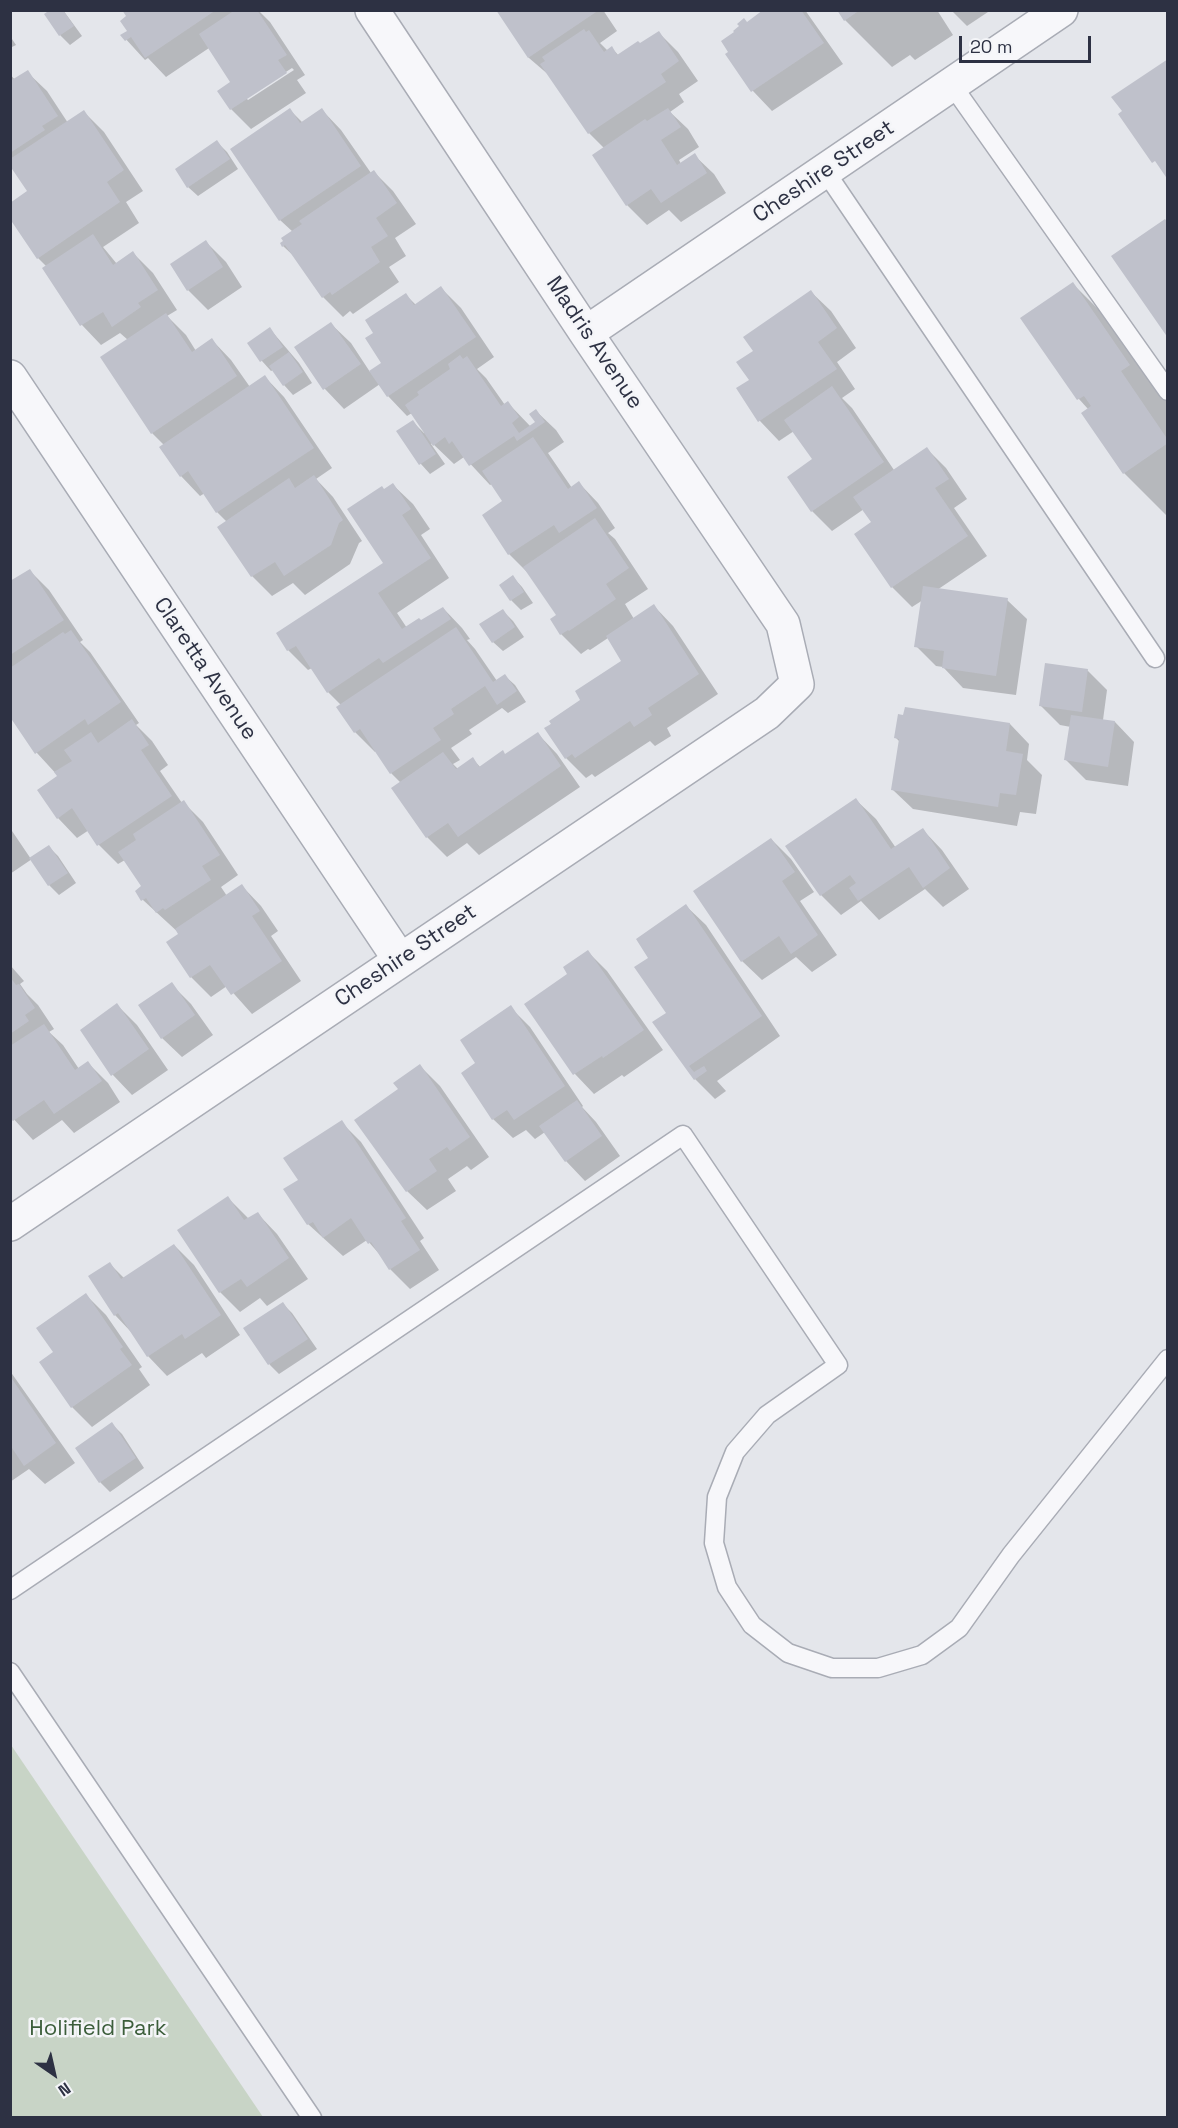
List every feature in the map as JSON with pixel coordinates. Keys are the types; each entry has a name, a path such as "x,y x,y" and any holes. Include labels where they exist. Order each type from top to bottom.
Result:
{"street":[{"name":"Madris Avenue","path":"372,10 586,333 783,624 797,684"},
{"name":"Cheshire Street","path":"586,333 1061,10"},
{"name":"Claretta Avenue","path":"10,377 400,960"},
{"name":"Cheshire Street","path":"10,1224 767,713 797,684"}],"lane":[{"path":"952,85 1167,391"},
{"path":"825,171 1155,658"},
{"path":"10,1590 683,1135 838,1365 767,1415 735,1452 717,1497 714,1543 727,1587 752,1624 788,1653 832,1668 878,1668 922,1655 959,1628 1011,1556 1167,1359"},
{"path":"10,1672 312,2118"}],"green space":[{"name":"Holifield Park","path":"11,1745 263,2117 11,2117"}],"building":[{"path":"50,10 63,10 74,26 59,36 44,14"},
{"path":"122,10 216,10 145,58 131,37 125,41 120,35 127,31 120,21 126,16"},
{"path":"235,10 257,10 287,55 278,60 287,73 230,110 217,91 230,82 199,34"},
{"path":"496,10 599,10 528,58"},
{"path":"763,10 801,10 824,43 751,92 725,54 728,52 721,41 734,32 739,26 737,24 744,18 747,22"},
{"path":"837,10 860,10 844,21"},
{"path":"584,29 586,32 589,30 604,52 612,46 617,55 659,31 679,61 661,74 666,82 588,134 540,64 545,61 542,57"},
{"path":"1168,59 1168,180 1155,161 1152,163 1118,114 1122,111 1111,97"},
{"path":"28,70 58,116 42,126 45,130 10,153 10,81"},
{"path":"290,108 300,123 322,108 361,166 279,221 230,149"},
{"path":"668,108 681,127 661,140 677,165 695,153 707,173 661,203 651,189 626,206 592,155 645,119 647,121"},
{"path":"84,110 124,170 107,182 120,202 37,259 10,219 10,203 27,191 10,166 10,159"},
{"path":"217,140 230,159 187,188 175,169"},
{"path":"374,170 397,203 376,218 388,236 371,247 380,262 332,295 330,292 322,298 285,245 282,247 281,238 302,224 299,221"},
{"path":"1165,219 1168,223 1168,338 1111,256"},
{"path":"93,234 113,265 133,251 158,290 138,303 141,307 112,327 103,312 80,326 42,268"},
{"path":"206,240 223,267 187,291 170,264"},
{"path":"1073,282 1130,365 1121,371 1168,440 1168,443 1123,474 1081,413 1091,406 1084,396 1077,400 1020,318"},
{"path":"441,286 476,337 387,397 369,371 381,363 365,338 373,333 365,320 406,293 414,305"},
{"path":"811,290 837,328 818,342 837,369 758,422 736,388 749,380 736,362 753,351 743,337"},
{"path":"166,313 192,352 212,338 237,376 151,434 100,357"},
{"path":"331,322 361,364 323,390 294,347"},
{"path":"270,327 283,347 260,362 247,343"},
{"path":"289,352 303,372 283,386 269,366"},
{"path":"460,355 463,359 467,356 501,406 508,401 519,417 512,423 519,433 535,422 529,414 536,409 545,422 517,441 514,436 469,466 452,441 449,444 445,437 433,446 405,405 419,395 417,392 450,369 448,364"},
{"path":"265,375 314,448 216,513 188,471 180,477 159,447"},
{"path":"832,386 884,462 811,512 787,477 812,459 784,420"},
{"path":"413,420 436,454 419,465 396,431"},
{"path":"533,437 568,489 579,481 597,508 559,533 554,525 508,555 482,515 502,501 482,471"},
{"path":"927,447 949,479 935,488 968,536 891,588 854,534 871,522 853,497"},
{"path":"314,475 343,520 339,523 331,545 284,576 275,562 251,577 217,527 289,478 295,488"},
{"path":"393,483 411,509 402,515 431,558 378,593 402,629 443,607 451,619 383,663 379,658 327,693 296,646 287,651 276,633 383,563 347,509 382,486 384,489"},
{"path":"595,518 629,568 606,584 616,599 560,635 550,619 556,615 523,567"},
{"path":"30,569 64,620 10,655 10,581"},
{"path":"513,575 524,592 510,601 499,585"},
{"path":"923,586 1008,598 996,676 942,668 944,651 914,647"},
{"path":"654,604 699,674 648,708 652,715 634,727 630,721 575,758 572,754 565,759 544,728 551,724 549,721 580,700 575,691 621,661 606,636"},
{"path":"503,609 515,627 492,643 479,624"},
{"path":"456,627 493,682 505,674 517,691 497,705 485,686 451,709 454,714 433,728 441,740 390,774 360,729 354,733 336,707"},
{"path":"71,630 121,702 88,725 85,719 35,754 10,717 10,668 63,632 65,634"},
{"path":"1045,663 1088,669 1082,712 1039,706"},
{"path":"905,707 1010,723 1006,751 1023,754 1016,795 1000,793 998,807 891,790 899,739 894,738 898,714 903,715"},
{"path":"1071,715 1115,721 1108,767 1064,760"},
{"path":"132,719 149,745 141,750 172,796 97,846 72,808 57,819 37,790 57,776 54,772 72,761 64,750 91,732 98,743"},
{"path":"538,732 561,766 458,837 448,823 426,838 391,788 443,752 456,769 473,757 479,767 503,750 505,754"},
{"path":"856,798 891,849 923,828 950,868 923,888 909,867 858,901 849,888 856,883 850,875 820,896 785,846"},
{"path":"184,800 220,855 202,866 211,880 165,910 163,908 156,913 146,898 141,901 135,891 141,886 118,852 136,840 133,834"},
{"path":"771,838 795,872 782,881 818,935 791,954 779,936 741,962 693,891"},
{"path":"49,845 68,873 48,886 29,858"},
{"path":"242,884 260,911 252,916 282,961 231,995 210,965 190,978 166,942 178,934 175,929"},
{"path":"686,904 762,1016 689,1066 694,1072 704,1066 707,1071 694,1080 652,1022 666,1013 634,967 648,958 636,939"},
{"path":"588,950 644,1030 573,1075 524,1004 567,974 563,967"},
{"path":"10,977 16,985 19,984 35,1008 25,1015 29,1021 10,1034"},
{"path":"172,982 195,1015 161,1039 138,1005"},
{"path":"117,1003 149,1049 111,1076 80,1030"},
{"path":"511,1005 565,1086 514,1120 507,1110 492,1120 461,1073 475,1063 460,1040"},
{"path":"44,1024 75,1070 88,1061 102,1081 54,1114 44,1100 13,1121 10,1118 10,1046"},
{"path":"420,1064 470,1137 450,1151 447,1147 429,1159 437,1171 406,1192 354,1120 398,1089 393,1083"},
{"path":"577,1100 602,1136 565,1162 539,1126"},
{"path":"342,1120 406,1218 401,1221 420,1250 389,1270 371,1242 368,1244 351,1218 323,1238 313,1222 307,1225 283,1189 298,1180 283,1158"},
{"path":"228,1196 244,1220 258,1212 289,1258 247,1287 241,1279 219,1293 177,1230"},
{"path":"174,1244 221,1315 185,1339 182,1334 147,1357 118,1313 114,1316 88,1276 110,1262 121,1279"},
{"path":"86,1293 123,1347 120,1349 132,1365 71,1408 39,1362 53,1352 36,1328"},
{"path":"283,1302 308,1339 268,1365 243,1328"},
{"path":"10,1376 56,1443 24,1466 12,1448 10,1449"},
{"path":"112,1422 136,1458 99,1483 75,1448"}]}
